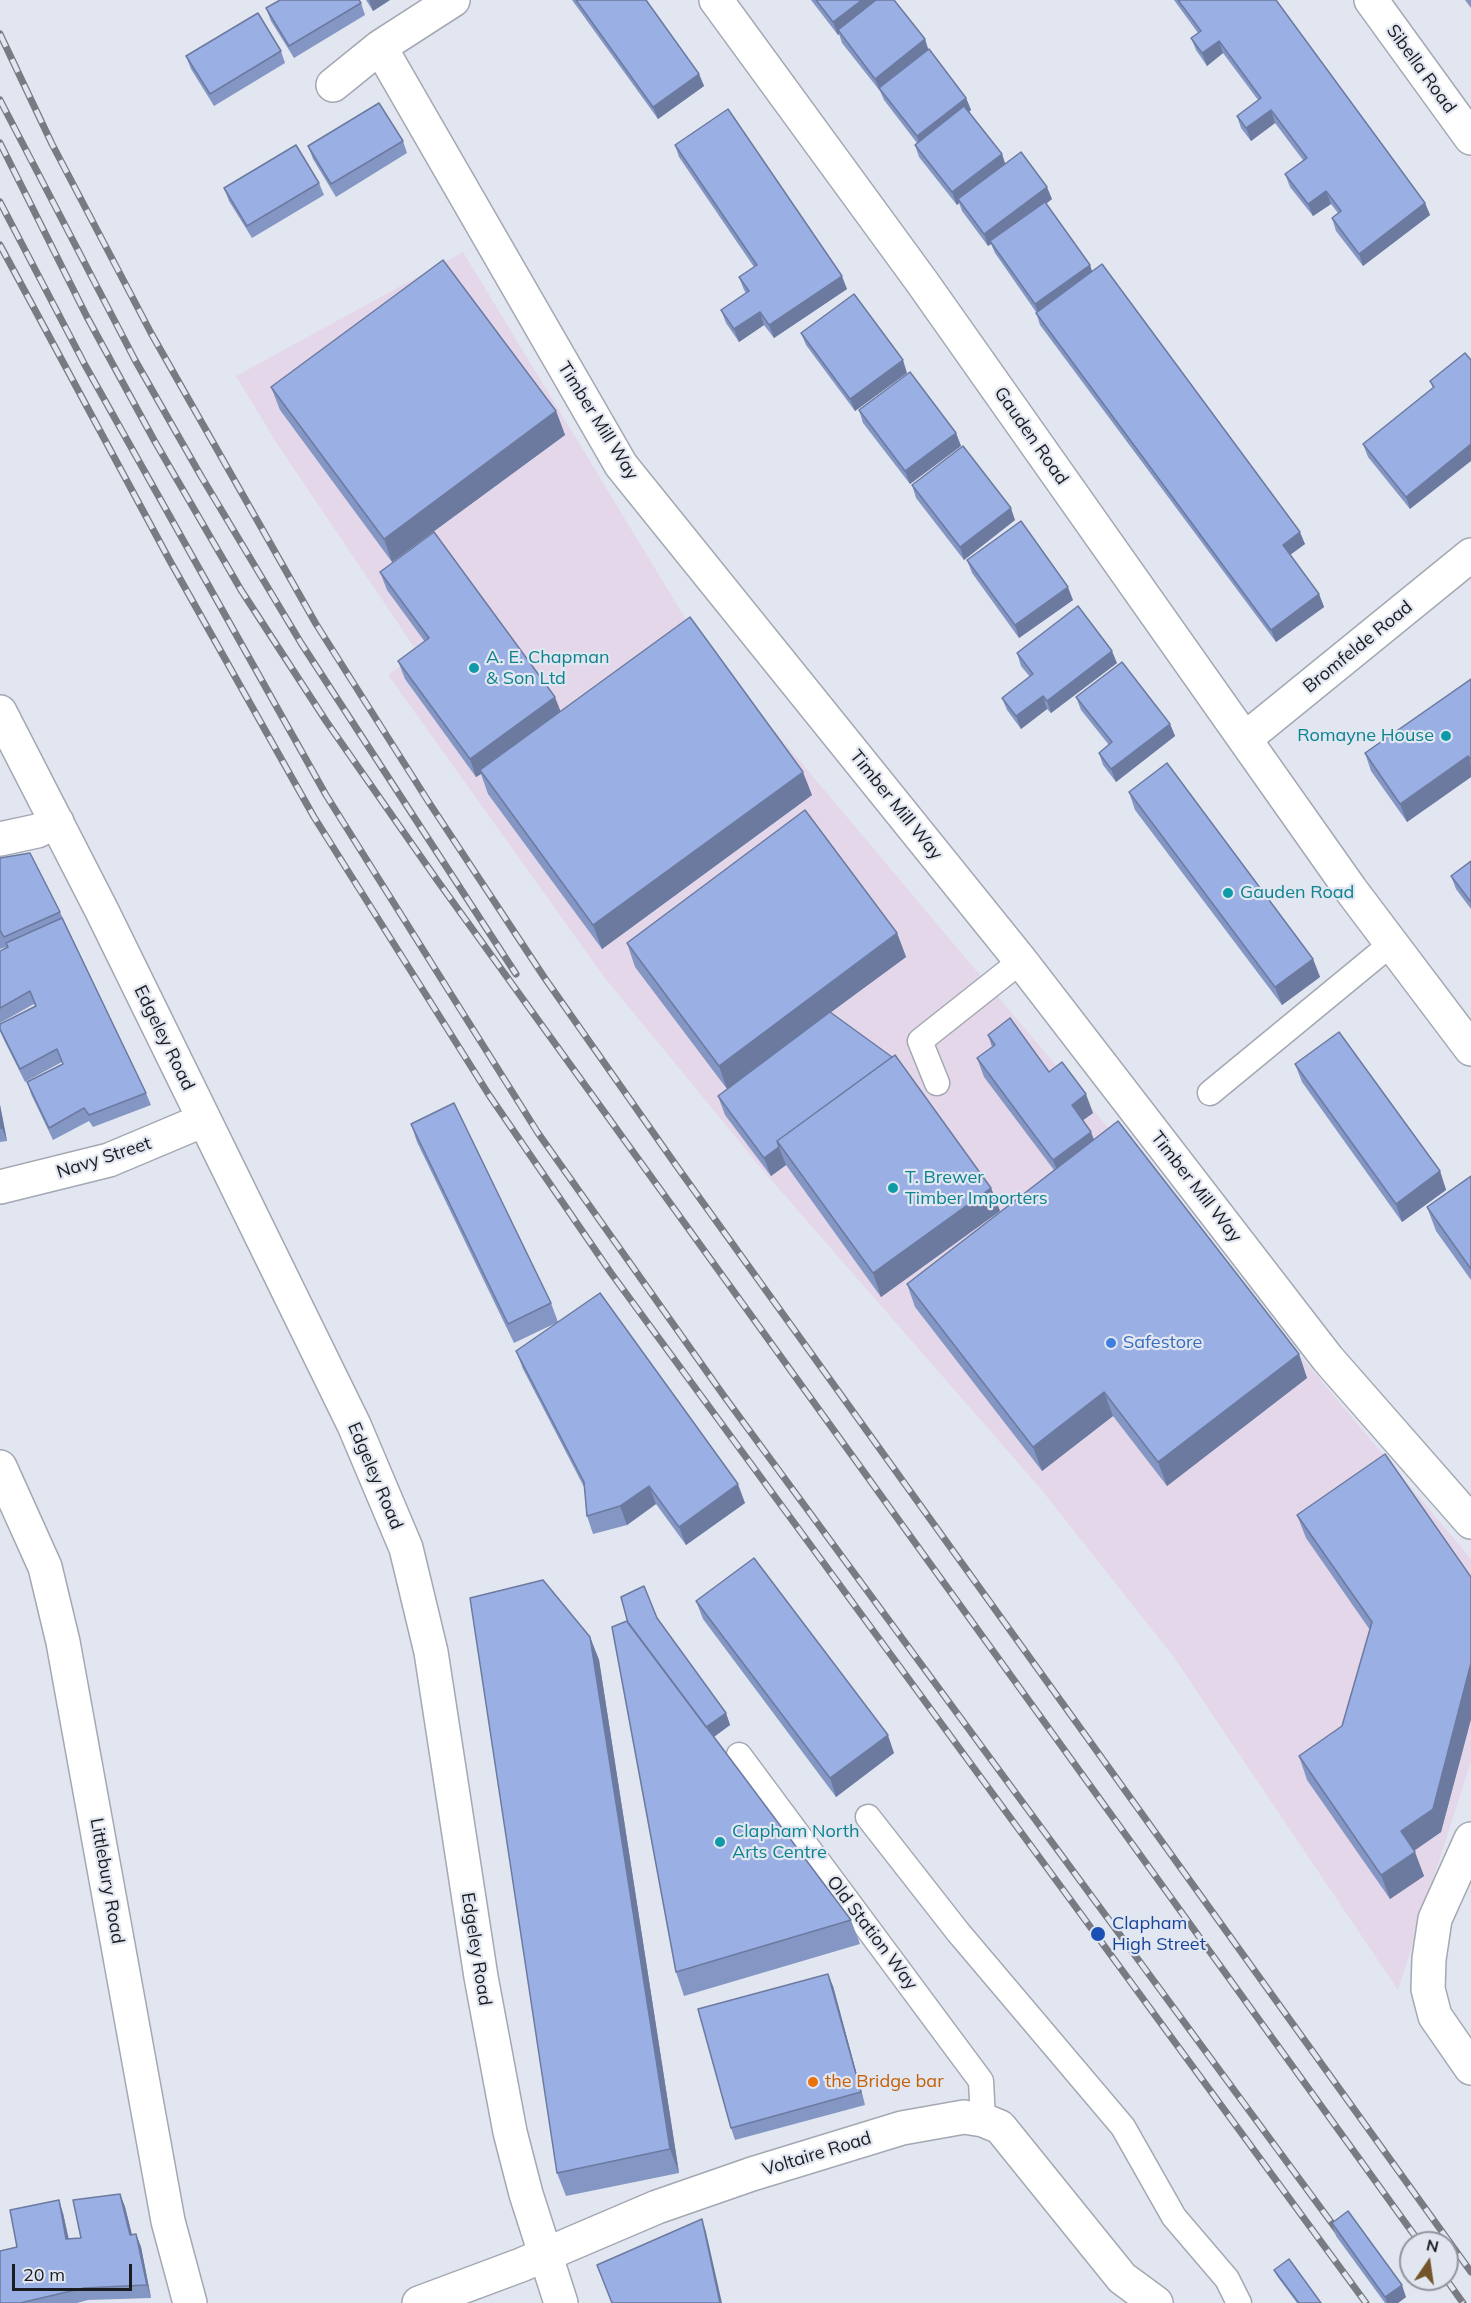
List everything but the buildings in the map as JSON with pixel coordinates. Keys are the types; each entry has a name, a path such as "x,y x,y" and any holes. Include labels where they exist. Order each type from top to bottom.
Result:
{"street":[{"path":"333,85 380,47 453,0"},
{"name":"Gauden Road","path":"716,0 922,282 1246,738 1351,890 1471,1049"},
{"name":"Sibella Road","path":"1371,0 1471,138"},
{"name":"Timber Mill Way","path":"380,47 621,465 1021,961 1328,1359 1471,1522"},
{"name":"Bromfelde Road","path":"1246,738 1471,555"},
{"name":"Edgeley Road","path":"0,712 57,822 358,1434 406,1548 430,1652 463,1868 497,2067 526,2194 561,2303"},
{"path":"0,838 37,831 57,822"},
{"name":"Navy Street","path":"0,1187 109,1160 204,1120"},
{"name":"Littlebury Road","path":"0,1467 45,1567 63,1642 166,2209 190,2303"},
{"path":"1471,1839 1435,1919 1429,1959 1428,1989 1435,2016 1471,2068"},
{"name":"Voltaire Road","path":"419,2303 699,2192 902,2127 964,2117 983,2120"},
{"path":"983,2120 1000,2127 1122,2278 1156,2303"}],"lane":[{"path":"1210,1093 1392,944"},
{"path":"937,1083 920,1041 1021,961"},
{"name":"Old Station Way","path":"739,1755 981,2081 983,2120"},
{"path":"868,1817 958,1932 1123,2127 1174,2217 1227,2278 1239,2303"}],"shaded area":[{"path":"463,252 699,641 1471,1559 1471,1761 1398,1990 1173,1656 1040,1488 766,1174 604,977 388,675 418,653 276,442 236,376"}],"railway":[{"path":"0,34 52,144 151,333 316,624 428,801 544,977 678,1168 1471,2272"},
{"path":"0,100 135,360 201,476 301,643 516,974"},
{"path":"0,143 87,317 154,440 241,590 326,721 437,880 1411,2231"},
{"path":"0,202 85,365 326,795 538,1133 724,1396 1342,2237"},
{"path":"0,245 170,561 314,817 489,1095 611,1273 1366,2303"},
{"path":"1454,2291 1463,2303"}],"place":[{"name":"A. E. Chapman & Son Ltd","path":"474,668"},
{"name":"Romayne House","path":"1446,736"},
{"name":"Gauden Road","path":"1228,893"},
{"name":"T. Brewer Timber Importers","path":"893,1188"},
{"name":"Safestore","path":"1111,1343"},
{"name":"Clapham North Arts Centre","path":"720,1842"},
{"name":"Clapham High Street","path":"1098,1934"},
{"name":"the Bridge bar","path":"813,2082"}]}
